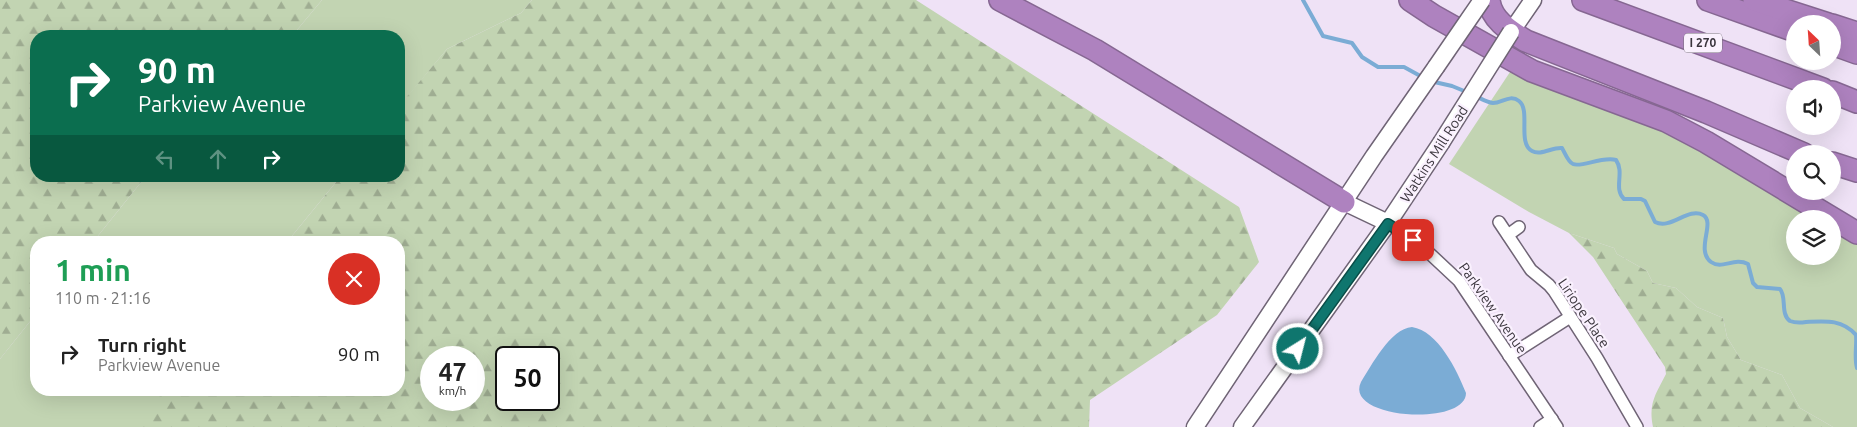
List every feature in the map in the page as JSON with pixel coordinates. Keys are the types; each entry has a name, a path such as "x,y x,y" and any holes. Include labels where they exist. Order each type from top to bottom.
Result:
{"highway":[{"path":"1000,0 1095,50 1344,202"},
{"path":"1410,0 1434,16 1532,71 1666,121 1706,142 1857,233"},
{"path":"1489,0 1490,7 1497,19 1519,36 1786,146"},
{"name":"I 270","path":"1583,0 1799,80"},
{"path":"1708,0 1786,28"},
{"path":"1754,0 1800,15"},
{"path":"1841,28 1857,33"},
{"path":"1841,47 1857,53"},
{"path":"1841,96 1857,102"},
{"path":"1841,166 1857,171"}],"main road":[{"path":"1195,427 1374,156 1482,0"},
{"name":"Watkins Mill Road","path":"1242,427 1388,224 1519,36 1533,0"},
{"path":"1344,202 1388,224"}],"street":[{"name":"Liriope Place","path":"1499,222 1530,270 1549,285 1594,354 1637,427"},
{"name":"Parkview Avenue","path":"1388,224 1413,240 1450,271 1467,293 1554,423"},
{"path":"1508,235 1519,227"},
{"path":"1509,356 1570,317"},
{"path":"1540,427 1554,423"}],"green space":[{"path":"0,0 322,0 297,30 30,30 30,182 141,182 98,236 30,236 30,322 0,359"},
{"path":"322,0 532,0 521,13 447,49 405,100 405,30 297,30"},
{"path":"532,0 916,0 1239,207 1259,262 1217,315 1090,400 1089,427 134,427 160,396 405,396 405,236 292,236 336,182 405,182 405,99 447,49 521,13"},
{"path":"1512,69 1654,123 1803,210 1786,210 1786,265 1841,265 1841,231 1857,240 1857,427 1833,427 1800,408 1782,375 1741,360 1727,337 1723,318 1697,307 1676,288 1653,283 1647,271 1617,254 1614,248 1569,233 1529,212 1449,164"},
{"path":"141,182 336,182 292,236 98,236"},
{"path":"1569,233 1614,248 1617,254 1647,271 1653,283 1676,288 1697,307 1723,318 1727,337 1741,360 1782,375 1800,408 1833,427 1653,427 1652,405 1666,374 1665,367 1593,257"},
{"path":"30,322 30,396 161,396 135,427 0,427 0,359"}],"water":[{"path":"1412,327 1430,336 1452,363 1466,393 1461,404 1447,411 1428,414 1407,414 1386,411 1370,404 1360,394 1361,382 1382,349 1396,334"}],"waterway":[{"path":"1303,0 1323,36 1352,43 1362,57 1378,67 1404,67 1424,78"},
{"path":"1430,81 1452,86 1469,93"},
{"path":"1475,96 1491,103 1512,98 1519,101 1524,111 1525,141 1532,151 1543,152 1562,148 1570,161 1577,165 1610,159 1616,160 1620,170 1619,190 1621,195 1624,199 1641,199 1645,201 1655,222 1661,224 1691,214 1703,215 1707,224 1705,251 1711,262 1719,265 1738,262 1748,264 1753,283 1757,287 1780,289 1783,296 1785,314 1790,321 1798,323 1833,322 1851,330 1856,335 1857,368"}],"route":[{"path":"1298,349 1388,224 1413,240"}]}
